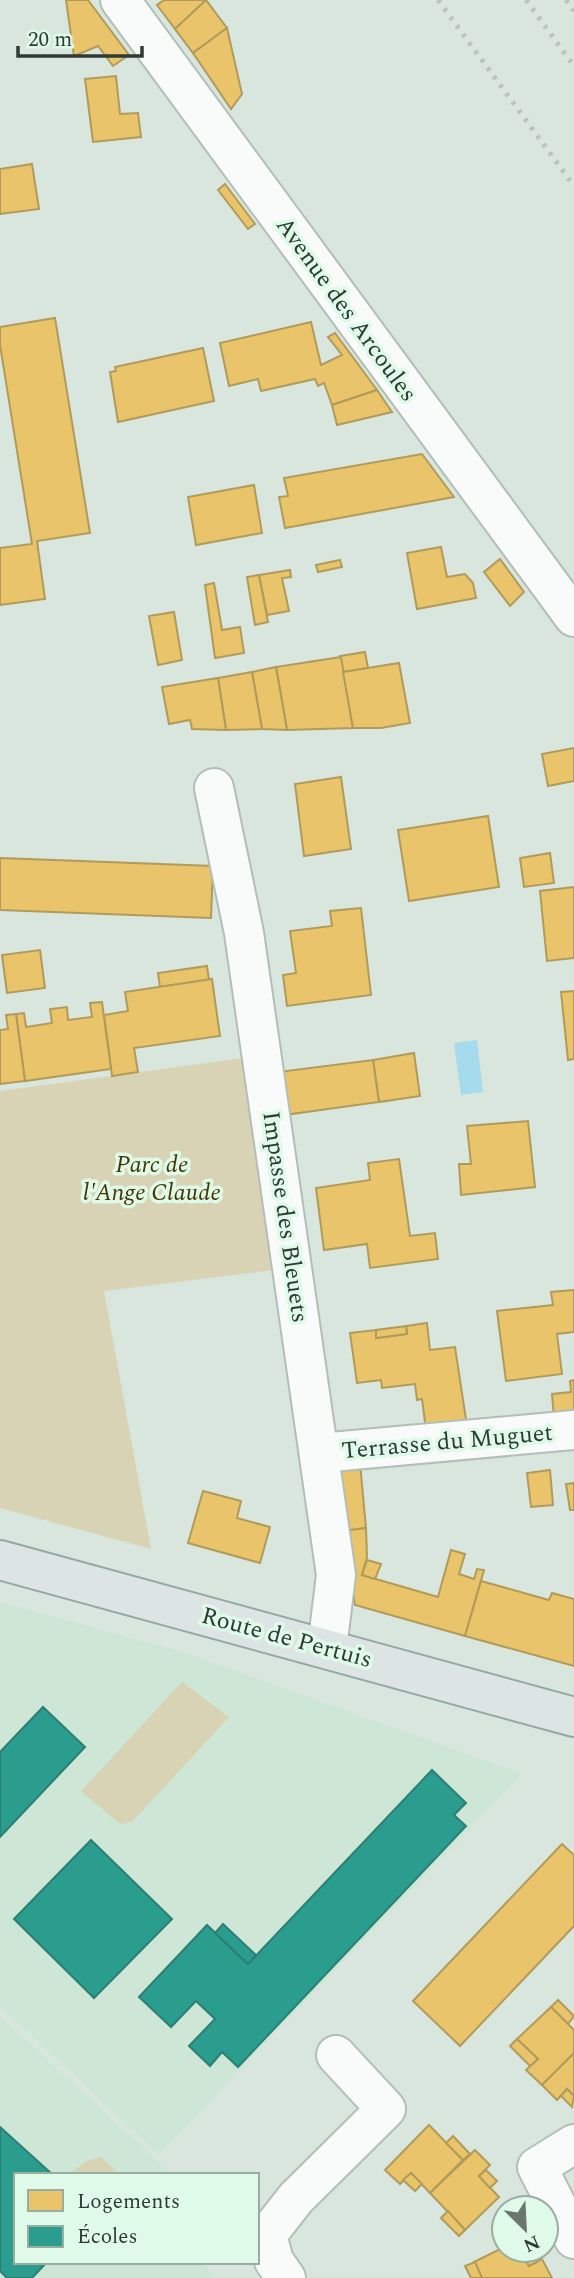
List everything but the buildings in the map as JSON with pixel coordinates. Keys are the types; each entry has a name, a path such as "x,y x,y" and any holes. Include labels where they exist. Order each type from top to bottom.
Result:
{"main road":[{"name":"Route de Pertuis","path":"0,1560 574,1717"}],"street":[{"name":"Avenue des Arcoules","path":"120,0 574,617"},
{"name":"Impasse des Bleuets","path":"214,788 244,933 320,1453 336,1575 327,1648"},
{"name":"Terrasse du Muguet","path":"320,1453 574,1430"},
{"path":"286,2278 274,2260 267,2235 296,2198 386,2109 336,2054"},
{"path":"574,2144 537,2167 574,2239"}],"shaded area":[{"path":"0,1602 185,1653 522,1774 159,2154 0,2006"},
{"path":"0,2016 170,2173 14,2173 14,2264 204,2264 214,2278 0,2278"}],"green space":[{"name":"Parc de l'Ange Claude","path":"244,1058 275,1270 104,1291 151,1549 0,1508 0,1091"},
{"path":"182,1682 229,1717 132,1822 120,1824 81,1791"},
{"path":"101,2157 118,2173 71,2173 86,2161"}],"water":[{"path":"477,1040 483,1092 461,1095 454,1043"}],"railway":[{"path":"438,0 574,186"},
{"path":"526,0 574,66"},
{"path":"566,0 574,11"}]}
